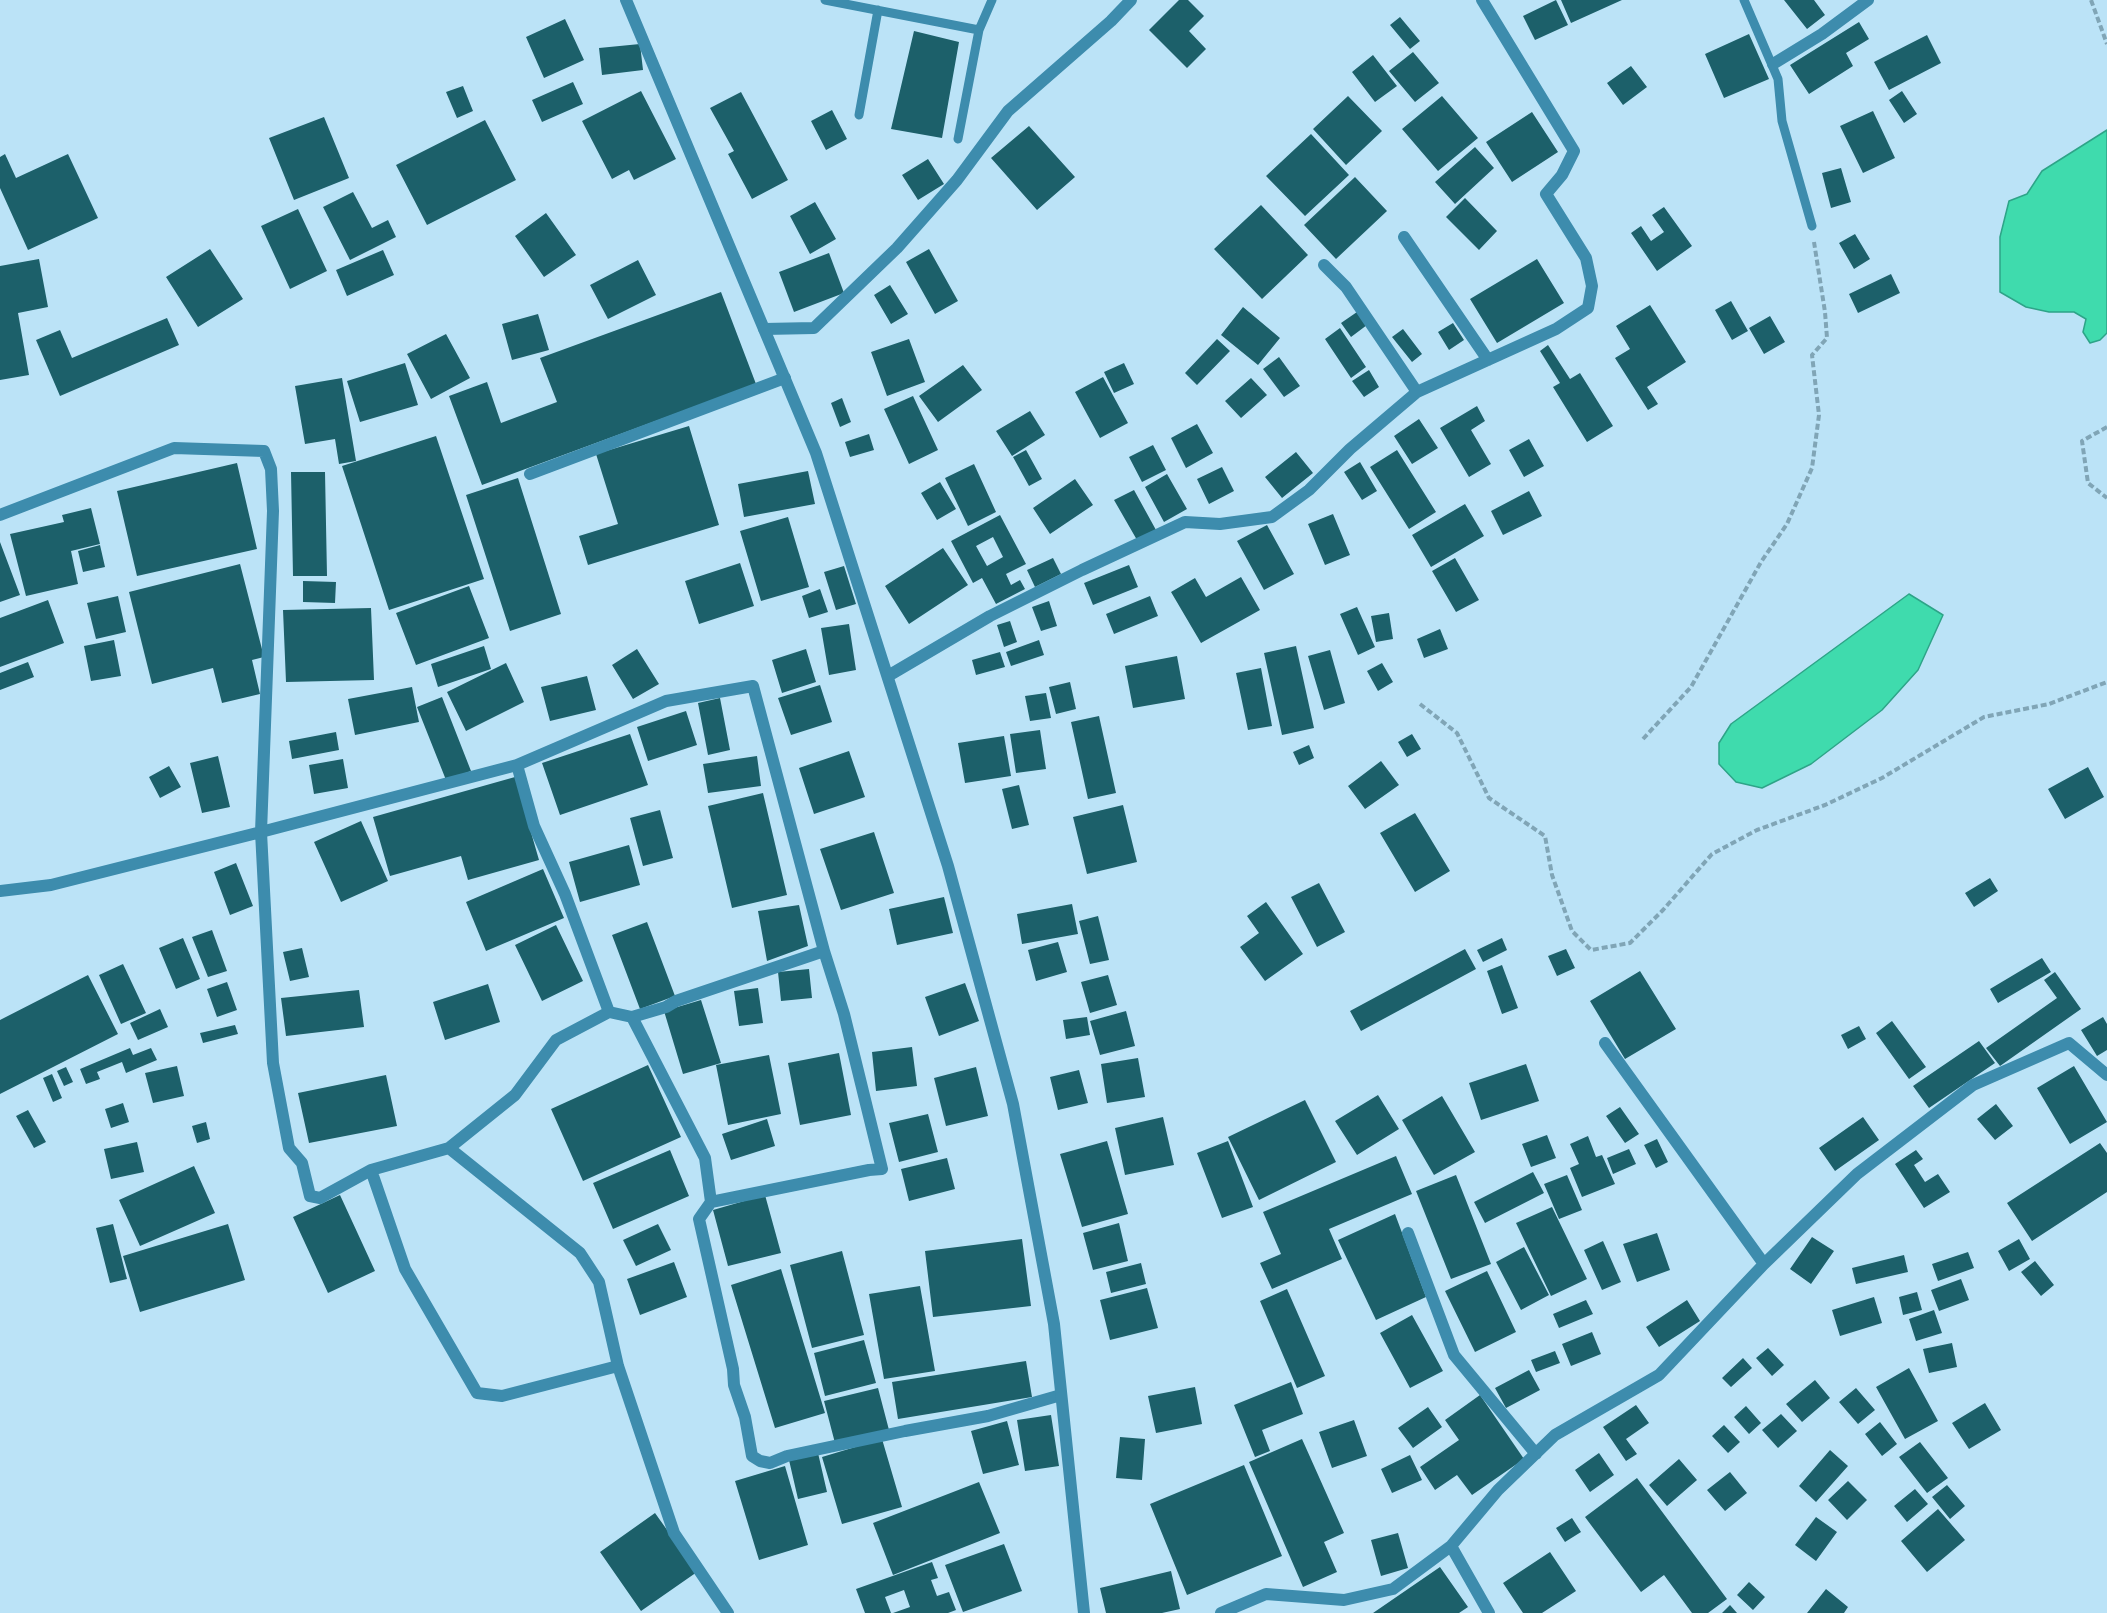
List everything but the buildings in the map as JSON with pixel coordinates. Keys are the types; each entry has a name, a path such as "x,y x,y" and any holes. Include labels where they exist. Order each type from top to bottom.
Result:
{"street":[{"path":"626,0 816,453 948,866 1013,1104 1054,1324 1084,1613"},
{"path":"764,329 814,328 897,248 957,180 1008,111 1111,21 1131,0"},
{"path":"888,676 990,616 1185,522 1220,524 1272,517 1309,490 1350,448 1417,392 1556,329 1588,308 1592,286 1586,258 1546,194 1562,175 1574,151 1482,0"},
{"path":"1773,64 1822,34 1868,0"},
{"path":"1404,237 1488,360"},
{"path":"1323,265 1346,287 1417,392"},
{"path":"530,474 785,378"},
{"path":"0,515 174,448 264,451 271,469 273,511 261,832 273,1063 289,1148 302,1164 310,1196 320,1198 371,1170 449,1148 515,1095 556,1040 609,1012 632,1017 824,951"},
{"path":"0,891 51,885 517,765 666,701 753,687 824,951 844,1014 882,1169 711,1202"},
{"path":"517,765 534,826 566,894 609,1012"},
{"path":"632,1017 705,1158 711,1202 699,1219 730,1355 736,1395 744,1417 752,1456 770,1463 787,1456 988,1416 1061,1395"},
{"path":"1605,1043 1764,1264"},
{"path":"1221,1613 1266,1594 1344,1600 1393,1589 1451,1546 1498,1490 1555,1435 1659,1375 1764,1264 1857,1174 1973,1085 2069,1043 2107,1075"},
{"path":"449,1148 580,1253 599,1282 618,1366 674,1533 728,1613"},
{"path":"371,1170 405,1269 477,1393 502,1396 618,1366"},
{"path":"1408,1233 1454,1355 1536,1454"},
{"path":"1451,1546 1489,1613"}],"lane":[{"path":"825,0 979,30"},
{"path":"958,139 979,30 992,0"},
{"path":"1744,0 1778,79 1782,121 1812,226"},
{"path":"860,115 878,10"}],"path":[{"path":"2091,0 2107,44"},
{"path":"1643,738 1691,687 1761,562 1787,524 1812,468 1819,415 1812,355 1827,338 1826,312 1812,226"},
{"path":"2107,427 2082,441 2088,483 2107,498"},
{"path":"1420,704 1457,733 1489,798 1545,836 1552,875 1572,931 1591,950 1630,943 1663,910 1712,854 1757,830 1825,805 1882,778 1984,717 2049,704 2107,682"}],"shaded area":[{"path":"2107,130 2107,333 2100,340 2090,343 2083,332 2086,319 2074,312 2049,312 2026,307 2000,292 2000,237 2009,201 2027,194 2042,171"},
{"path":"1909,594 1943,615 1918,670 1882,710 1811,764 1762,788 1736,782 1719,764 1719,743 1731,724"}]}
